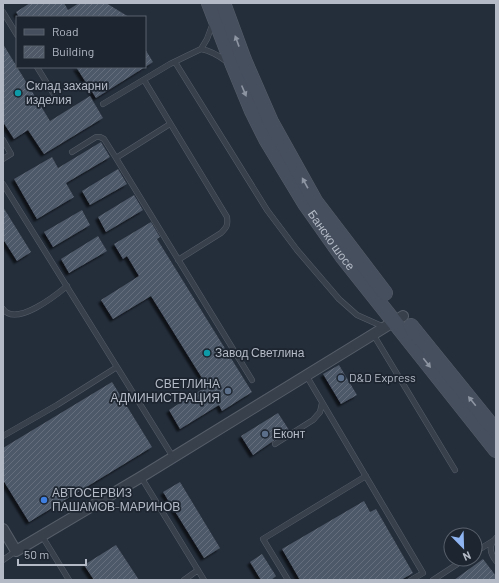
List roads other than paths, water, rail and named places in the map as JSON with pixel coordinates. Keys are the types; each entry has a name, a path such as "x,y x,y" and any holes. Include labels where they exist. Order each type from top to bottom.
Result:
{"main road":[{"name":"Банско шосе","path":"223,3 244,60 271,122 316,201 394,322 496,431"},
{"name":"Банско шосе","path":"212,10 252,111 266,139 306,205 342,256 496,450"}],"street":[{"path":"3,529 16,551 141,477 394,322"}],"lane":[{"path":"103,104 175,62 201,49 211,30 212,10"},
{"path":"3,12 16,33"},
{"path":"201,49 218,54 233,65"},
{"path":"175,62 267,210 297,250 339,299 357,315 394,322"},
{"path":"38,68 53,93"},
{"path":"144,80 227,217 228,222 227,228 221,233 178,260"},
{"path":"116,158 170,124"},
{"path":"72,152 96,137 104,139 252,380"},
{"path":"3,140 11,154 3,159"},
{"path":"4,186 173,457"},
{"path":"3,309 5,312 13,315 22,314 54,297 66,286"},
{"path":"374,334 455,470"},
{"path":"3,436 57,405 117,367"},
{"path":"306,376 423,573 411,580"},
{"path":"275,444 314,420 320,412 322,403"},
{"path":"288,580 263,539 366,476"},
{"path":"141,477 204,580"},
{"path":"42,536 70,580"},
{"path":"483,547 495,539"},
{"path":"495,539 490,546 491,552 496,561"},
{"path":"3,560 16,551"},
{"path":"433,580 453,567"},
{"path":"184,580 198,570"}],"place":[{"name":"Склад захарни изделия","path":"18,93"},
{"name":"Завод Светлина","path":"207,353"},
{"name":"D&D Express","path":"341,378"},
{"name":"СВЕТЛИНА АДМИНИСТРАЦИЯ","path":"228,391"},
{"name":"Еконт","path":"265,434"},
{"name":"АВТОСЕРВИЗ ПАШАМОВ-МАРИНОВ","path":"44,500"}]}
